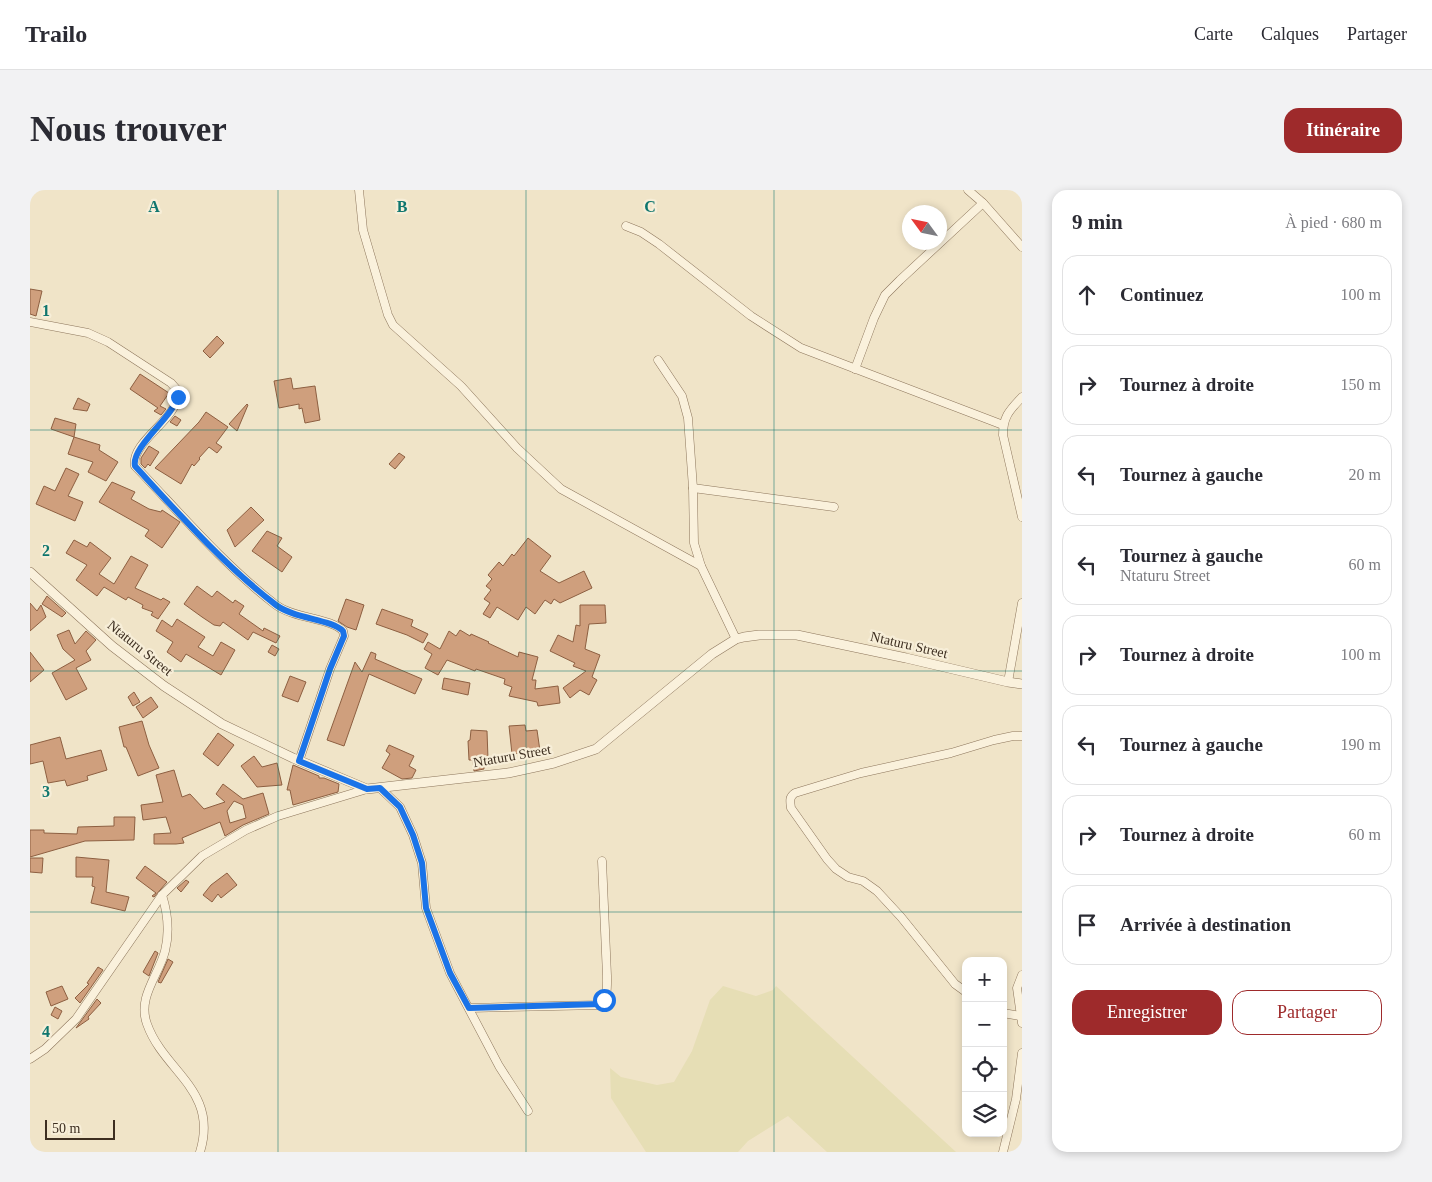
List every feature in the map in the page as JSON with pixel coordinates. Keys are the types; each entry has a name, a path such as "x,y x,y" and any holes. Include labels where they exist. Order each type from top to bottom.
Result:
{"street":[{"path":"358,190 363,230 393,325 461,386 517,448 561,489 701,566"},
{"path":"968,190 983,203 1022,247"},
{"path":"855,369 874,318 885,295 983,203"},
{"path":"626,226 641,232 660,244 751,316 800,348 1003,425"},
{"path":"30,322 88,333 108,342 171,384 178,391 177,401 162,423 138,451 134,459 135,466 224,559 276,604 294,614 335,626 343,631 344,636 330,669 299,761"},
{"path":"658,360 682,396 686,411 691,449 694,542 701,566 736,639"},
{"path":"1022,396 1006,416 1003,425 1003,435 1022,518"},
{"path":"693,488 834,507"},
{"name":"Ntaturu Street","path":"30,572 112,646 164,686 222,724 299,761 367,789 508,773 554,763 596,749 712,654 736,639 759,634 797,636 1022,684"},
{"path":"1008,682 1022,603"},
{"path":"962,989 954,984 901,917 877,892 863,881 848,877 831,864 791,808 791,796 795,792 861,773 952,753 994,740 1022,736"},
{"path":"380,788 400,807 413,835 422,863 426,908 450,973 499,1066 528,1111"},
{"path":"30,1060 76,1019 162,895 202,856 246,830 278,816 367,789"},
{"path":"469,1008 602,1003 606,994 607,976 602,861"},
{"path":"162,895 168,912 169,929 165,952 146,996 144,1009 146,1023 158,1045 198,1100 203,1113 204,1132 200,1152"},
{"path":"1007,1015 1021,1020 1017,988 1022,975"},
{"path":"1003,1152 1019,1099 1022,1053"}],"shaded area":[{"path":"723,986 756,996 773,990 776,986 956,1152 827,1152 788,1116 748,1141 738,1152 646,1152 611,1098 610,1068 621,1077 657,1085 674,1082 692,1051 710,1000"}],"building":[{"path":"30,289 42,291 36,316 30,314"},
{"path":"217,336 224,343 210,358 203,351"},
{"path":"140,374 169,393 160,406 166,409 161,415 154,411 158,408 130,389"},
{"path":"291,378 293,389 315,386 320,420 305,423 302,408 299,409 299,404 279,408 274,381"},
{"path":"78,398 90,404 87,411 73,409"},
{"path":"248,405 237,431 229,424"},
{"path":"206,412 228,427 216,443 222,447 217,453 209,447 194,466 192,464 181,484 155,468 199,422"},
{"path":"175,416 181,420 177,426 170,422"},
{"path":"55,418 76,424 74,437 51,429"},
{"path":"74,437 100,445 99,450 118,462 106,481 88,472 93,462 68,454"},
{"path":"149,446 159,452 150,466 148,464 145,468 141,464 141,458"},
{"path":"399,453 405,457 395,469 389,464"},
{"path":"66,468 79,474 68,496 83,502 75,521 36,504 44,486 55,491"},
{"path":"112,482 135,492 131,499 149,509 161,512 162,510 180,522 162,548 145,536 149,530 99,502"},
{"path":"251,507 264,520 235,547 227,530"},
{"path":"267,531 282,538 277,546 292,557 282,572 252,551"},
{"path":"528,538 551,556 540,571 559,583 584,571 592,588 560,603 554,599 551,604 545,600 535,614 526,607 518,620 497,607 490,618 483,614 490,603 484,599 491,590 486,586 492,579 488,575 499,562 503,566 512,554 514,556"},
{"path":"74,540 87,547 90,542 111,558 99,574 114,584 131,556 148,565 135,588 170,602 158,619 151,615 153,612 142,608 143,605 128,597 126,600 104,587 97,596 76,580 87,565 66,553"},
{"path":"197,586 212,597 217,591 233,603 235,600 244,606 239,614 263,631 264,628 280,636 276,643 253,632 248,640 223,622 220,626 214,625 202,617 184,604"},
{"path":"47,596 66,613 62,617 42,604"},
{"path":"346,599 364,605 356,630 338,621"},
{"path":"30,603 37,611 41,605 46,617 30,631"},
{"path":"580,605 605,605 606,623 589,624 585,649 600,655 592,677 597,680 589,695 580,690 570,698 563,688 586,671 573,666 575,663 550,651 558,635 573,642 576,625 580,626"},
{"path":"382,609 413,620 411,626 428,634 423,643 376,624"},
{"path":"177,619 205,637 198,647 213,656 221,642 235,650 221,675 186,654 181,662 167,652 173,642 156,631 162,620 172,627"},
{"path":"69,630 75,644 86,631 96,640 86,651 91,660 76,668 87,689 66,700 52,673 75,660 63,649 57,635"},
{"path":"460,630 518,657 519,652 538,657 532,680 536,680 535,689 558,686 560,703 538,706 537,702 509,696 512,687 504,684 505,679 476,669 475,671 447,660 438,675 425,668 432,654 424,649 428,642 440,649 449,631 456,636"},
{"path":"272,645 279,649 275,656 268,652"},
{"path":"30,652 44,670 30,682"},
{"path":"371,652 376,654 375,659 422,679 415,694 369,674 344,746 327,740 355,662 362,672"},
{"path":"290,676 306,682 298,702 282,696"},
{"path":"444,678 470,683 468,695 442,689"},
{"path":"134,692 140,702 133,706 128,697"},
{"path":"151,697 158,707 143,718 136,707"},
{"path":"142,721 149,745 159,768 138,776 126,747 124,747 119,727"},
{"path":"525,725 526,731 537,730 540,751 512,754 509,726"},
{"path":"471,730 487,731 488,759 483,759 484,769 474,771 473,760 469,760 468,741 470,740"},
{"path":"218,733 234,745 218,766 203,754"},
{"path":"60,737 66,759 101,750 107,770 87,776 88,780 67,786 65,780 48,783 43,761 30,764 30,745"},
{"path":"389,745 414,756 409,766 416,770 412,778 402,779 382,768 390,754 386,751"},
{"path":"254,756 262,767 277,763 282,785 257,787 241,766"},
{"path":"293,765 319,776 319,778 339,784 338,792 293,805 290,790 287,790"},
{"path":"174,770 182,797 190,794 204,809 225,802 216,794 223,784 243,799 263,793 269,814 243,825 225,836 220,822 182,838 184,843 154,844 154,834 171,833 166,817 143,820 141,805 163,802 156,775","holes":["234,801 243,805 246,818 230,823 227,811"]},
{"path":"114,817 135,817 134,840 85,841 30,857 30,830 44,830 44,833 77,834 78,827 114,826"},
{"path":"76,857 109,860 106,892 129,897 125,911 91,903 95,887 92,886 93,877 76,877"},
{"path":"30,858 43,858 42,873 30,872"},
{"path":"145,866 167,882 154,897 152,896 156,893 136,878"},
{"path":"227,873 237,885 221,898 218,894 212,902 203,895 211,885"},
{"path":"186,880 189,882 181,892 177,888"},
{"path":"155,951 158,953 149,976 143,972"},
{"path":"168,959 173,962 161,983 158,982"},
{"path":"98,967 103,970 80,1003 75,998 89,984 87,983"},
{"path":"62,986 68,999 51,1006 46,992"},
{"path":"97,999 101,1003 88,1017 89,1019 76,1028"},
{"path":"55,1007 62,1011 58,1019 51,1015"}],"route":[{"path":"178,397 176,404 162,423 138,451 134,459 135,466 224,559 276,604 286,611 339,627 343,631 344,636 330,669 299,761 367,789 380,788 400,807 413,835 422,863 426,908 450,973 469,1008 600,1004 604,1000"}]}
